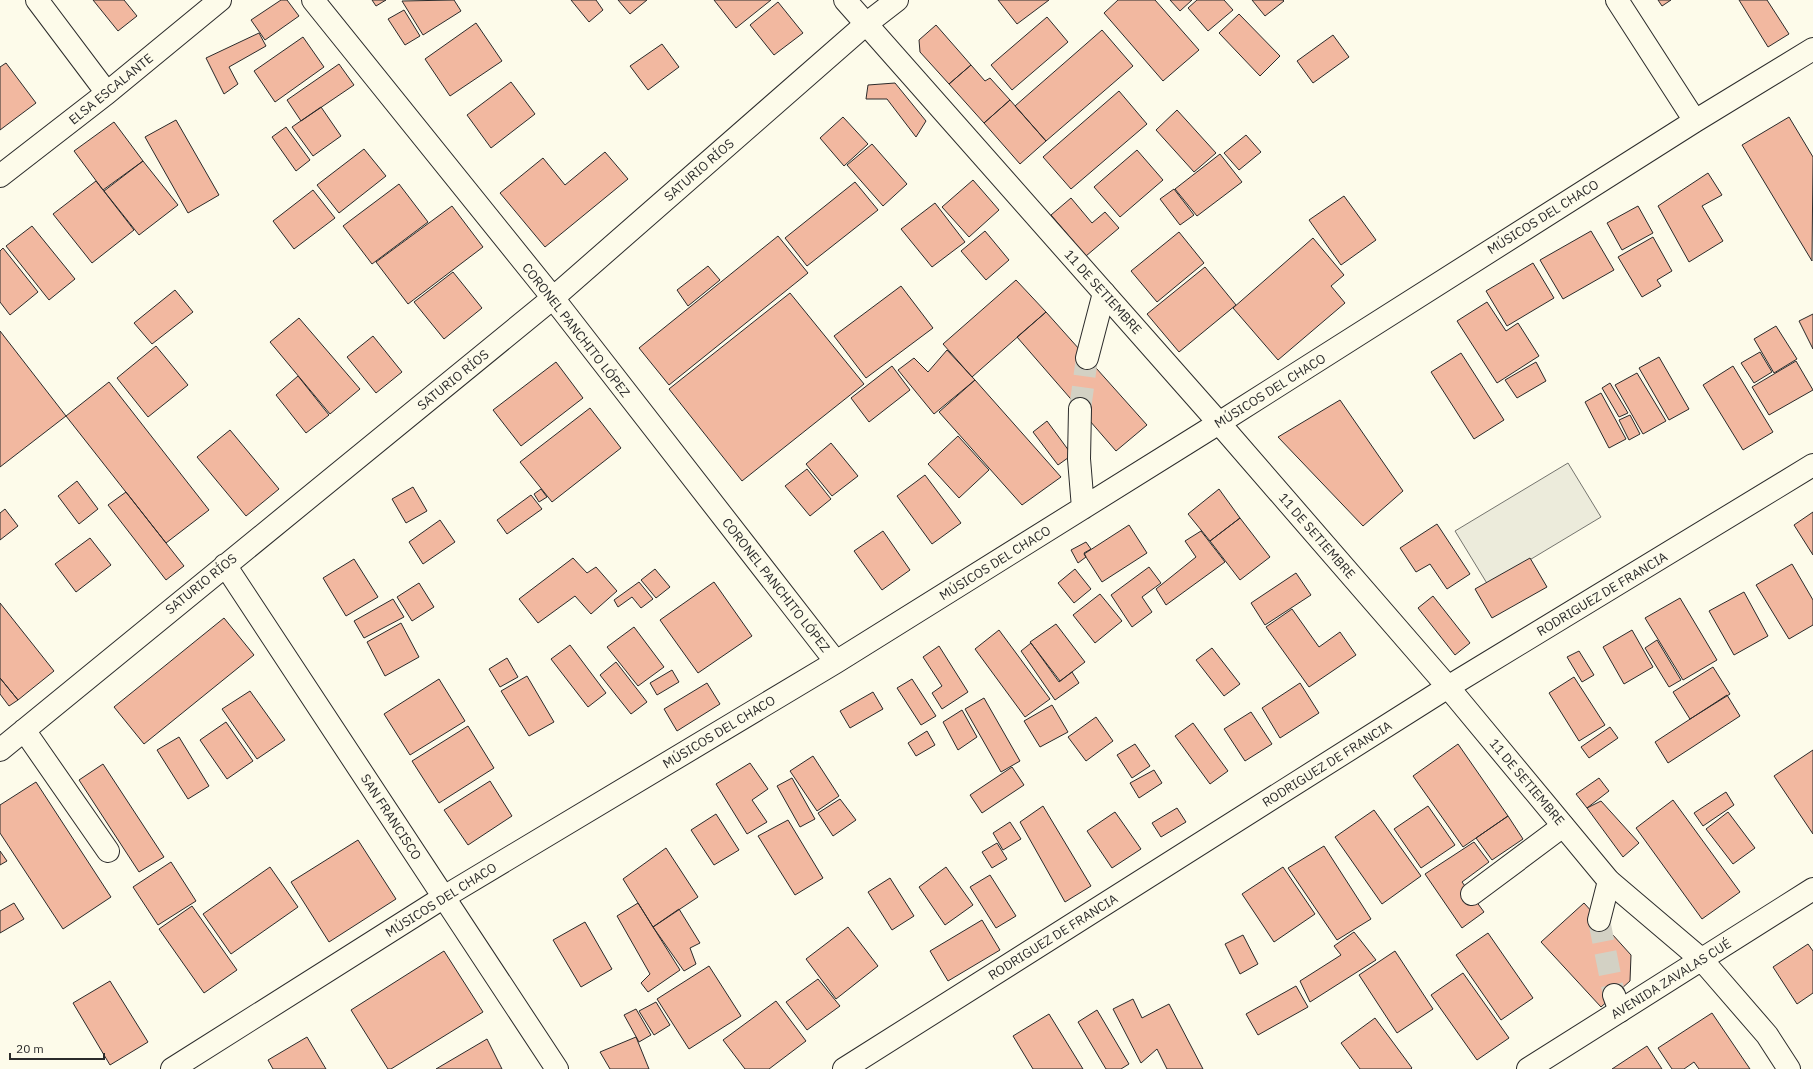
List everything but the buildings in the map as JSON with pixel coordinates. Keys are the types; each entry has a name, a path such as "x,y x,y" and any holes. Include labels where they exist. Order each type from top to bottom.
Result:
{"street":[{"path":"37,0 107,93"},
{"name":"ELSA ESCALANTE","path":"0,176 107,93 220,0"},
{"name":"CORONEL PANCHITO LÓPEZ","path":"313,0 552,298 836,662"},
{"name":"11 DE SETIEMBRE","path":"844,0 1219,423 1448,687 1609,881 1702,960 1767,1035 1789,1069"},
{"name":"SATURIO RÍOS","path":"0,750 552,298 866,24 897,0"},
{"path":"1617,0 1695,121"},
{"name":"MÚSICOS DEL CHACO","path":"172,1069 444,897 836,662 1219,423 1695,121 1813,49"},
{"path":"1087,358 1104,293"},
{"path":"1080,409 1079,459 1083,508"},
{"name":"RODRIGUEZ DE FRANCIA","path":"844,1069 1448,687 1813,465"},
{"name":"SAN FRANCISCO","path":"225,565 557,1069"},
{"path":"24,730 108,851"},
{"path":"1472,894 1563,826"},
{"path":"1599,920 1609,881"},
{"name":"AVENIDA ZAVALAS CUÉ","path":"1528,1069 1617,1003 1702,960 1813,889"}],"shaded area":[{"path":"1568,463 1601,517 1488,585 1455,531"}],"tunnel":[{"path":"1080,409 1087,358"},
{"path":"1599,920 1614,995"}]}
